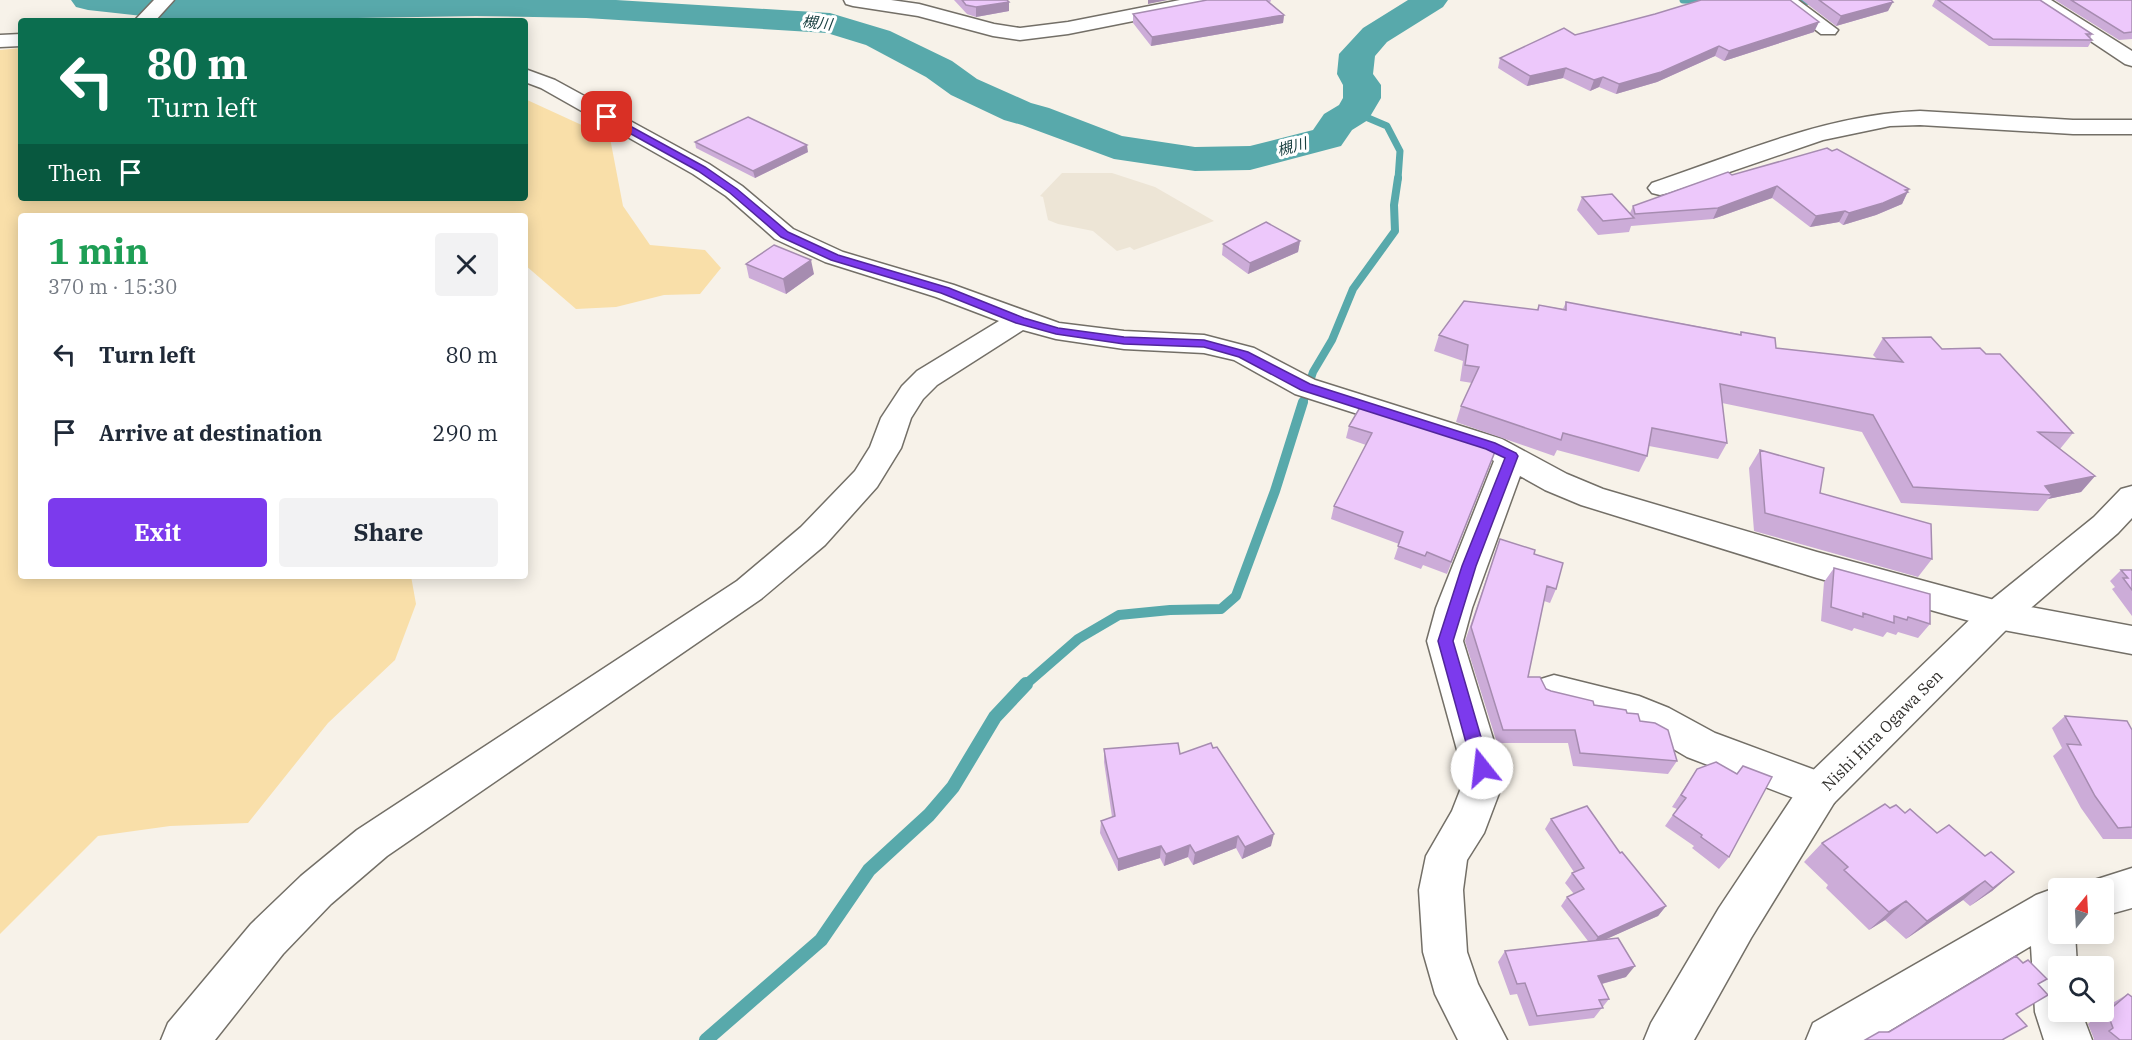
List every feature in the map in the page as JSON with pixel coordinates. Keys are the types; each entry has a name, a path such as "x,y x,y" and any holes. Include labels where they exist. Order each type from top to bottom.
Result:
{"street":[{"path":"147,18 165,0"},
{"path":"853,0 919,10 993,30 1020,34 1068,28 1139,6 1209,0"},
{"path":"1786,0 1828,30"},
{"path":"2038,0 2132,60"},
{"path":"0,41 18,40"},
{"path":"528,76 552,86 701,169 734,191 784,234 834,257 945,291 1020,320 1056,331 1124,340 1204,344 1244,354 1305,387 1491,446 1556,483 1592,497 1816,565 1998,615 2132,640"},
{"path":"1660,188 1817,135 1890,119 1929,118 2073,127 2132,128"},
{"path":"185,1040 267,939 316,890 372,843 749,590 813,536 866,479 885,448 896,418 912,393 927,378 1020,320"},
{"path":"1483,1040 1458,994 1445,952 1441,890 1447,856 1469,820 1481,788 1482,768 1445,641 1473,556 1512,456"},
{"name":"Nishi Hira Ogawa Sen","path":"1668,1040 1734,923 1820,790 1998,615 2106,525 2132,497"},
{"path":"1554,690 1626,708 1655,719 1701,745 1820,790"},
{"path":"2114,893 2132,888"},
{"path":"1830,1040 2048,913"},
{"path":"2055,944 2058,1012 2068,1040"}],"shaded area":[{"path":"18,48 18,201 528,201 528,100 610,138 623,206 650,245 705,250 721,268 700,294 664,295 616,307 576,309 528,268 528,213 18,213 18,579 412,579 416,604 395,660 328,723 248,823 170,826 98,836 0,934 0,50"},
{"path":"1062,173 1112,173 1155,187 1214,221 1134,250 1130,247 1117,251 1093,231 1048,220 1043,197 1040,196"}],"building":[{"path":"962,0 1007,0 1009,2 976,7 966,5"},
{"path":"1207,0 1266,0 1284,15 1152,37 1133,14"},
{"path":"1701,0 1790,0 1819,22 1729,51 1719,46 1661,72 1619,84 1603,77 1594,80 1566,68 1530,76 1500,58 1564,28 1575,35"},
{"path":"1819,0 1891,0 1893,2 1841,16"},
{"path":"1938,0 2040,0 2092,34 2086,34 2092,40 1993,39"},
{"path":"2071,0 2132,0 2132,32 2124,33"},
{"path":"748,117 807,145 753,171 695,142"},
{"path":"1827,148 1832,151 1837,149 1909,189 1905,190 1908,192 1883,203 1849,213 1845,211 1816,216 1777,186 1718,208 1635,214 1633,206 1728,172 1732,175"},
{"path":"1612,194 1634,218 1603,221 1582,197"},
{"path":"1266,222 1300,241 1250,263 1223,244"},
{"path":"774,245 811,260 783,279 746,264"},
{"path":"1464,301 1538,310 1539,305 1566,310 1566,302 1741,335 1741,332 1775,338 1776,348 1903,362 1883,338 1931,337 1942,349 1980,348 1986,354 2000,354 2073,433 2038,432 2095,476 2045,486 2052,495 1913,487 1873,415 1720,384 1727,443 1652,428 1647,456 1563,433 1561,440 1461,406 1479,367 1465,365 1468,345 1439,335"},
{"path":"1362,404 1484,442 1496,449 1451,562 1427,552 1425,556 1398,546 1403,532 1334,506 1372,433 1349,426"},
{"path":"1760,450 1824,468 1820,493 1931,524 1932,559 1765,513"},
{"path":"1500,539 1535,550 1534,554 1563,563 1556,589 1547,586 1528,677 1540,677 1546,689 1551,691 1593,701 1594,705 1638,714 1640,721 1655,723 1668,730 1677,761 1580,753 1575,730 1503,730 1471,627"},
{"path":"1834,568 1930,594 1930,624 1908,617 1907,620 1894,616 1894,623 1863,613 1863,617 1831,607"},
{"path":"2121,570 2132,570 2132,590 2123,578 2128,578"},
{"path":"2065,716 2127,721 2132,730 2132,827 2118,828 2095,796 2067,744 2081,745"},
{"path":"1178,743 1180,754 1211,743 1213,748 1217,747 1274,834 1245,847 1238,836 1195,853 1190,845 1166,854 1161,846 1118,859 1101,821 1115,816 1104,749"},
{"path":"1716,762 1737,774 1743,766 1772,777 1729,857 1673,815 1686,798 1681,795 1697,769"},
{"path":"1885,804 1890,808 1896,805 1905,813 1910,809 1937,833 1949,825 1985,856 1991,852 2014,872 1993,888 1985,881 1927,921 1906,901 1889,912 1844,870 1848,867 1822,843"},
{"path":"1587,806 1620,853 1622,852 1666,906 1598,937 1567,897 1584,889 1572,873 1584,868 1551,819"},
{"path":"1618,938 1635,966 1598,976 1609,999 1599,1000 1603,1008 1537,1016 1525,983 1517,984 1505,951"},
{"path":"2016,956 2023,963 2028,960 2047,979 2038,984 2048,995 2016,1014 2027,1026 2002,1040 1865,1040 1879,1032 1889,1032"},
{"path":"2128,994 2132,997 2132,1040 2120,1040 2109,1031 2113,1028 2111,1022 2114,1022 2114,1006"}],"waterway":[{"name":"槻川","path":"88,0 190,11 476,6 586,8 830,23 878,38 939,69 964,87 1018,112 1035,116 1114,147 1195,159 1250,158 1327,138 1338,122 1354,112 1362,98 1362,85 1355,74 1357,54 1375,35 1431,0"},
{"path":"1683,0 1711,1"},
{"path":"1787,2 1843,0"},
{"path":"1354,112 1387,126 1400,151 1398,179"},
{"path":"1303,403 1313,372 1332,340 1353,289 1395,231 1394,205 1398,178"},
{"path":"1025,685 1078,639 1119,615 1170,610 1221,609 1236,596 1275,491 1303,402"},
{"path":"706,1040 821,940 869,870 929,815 953,787 995,717 1025,685"}],"route":[{"path":"607,117 701,169 734,191 784,234 834,257 945,291 1020,320 1056,331 1124,340 1204,344 1244,354 1305,387 1491,446 1512,456 1469,566 1445,641 1482,768"}]}
